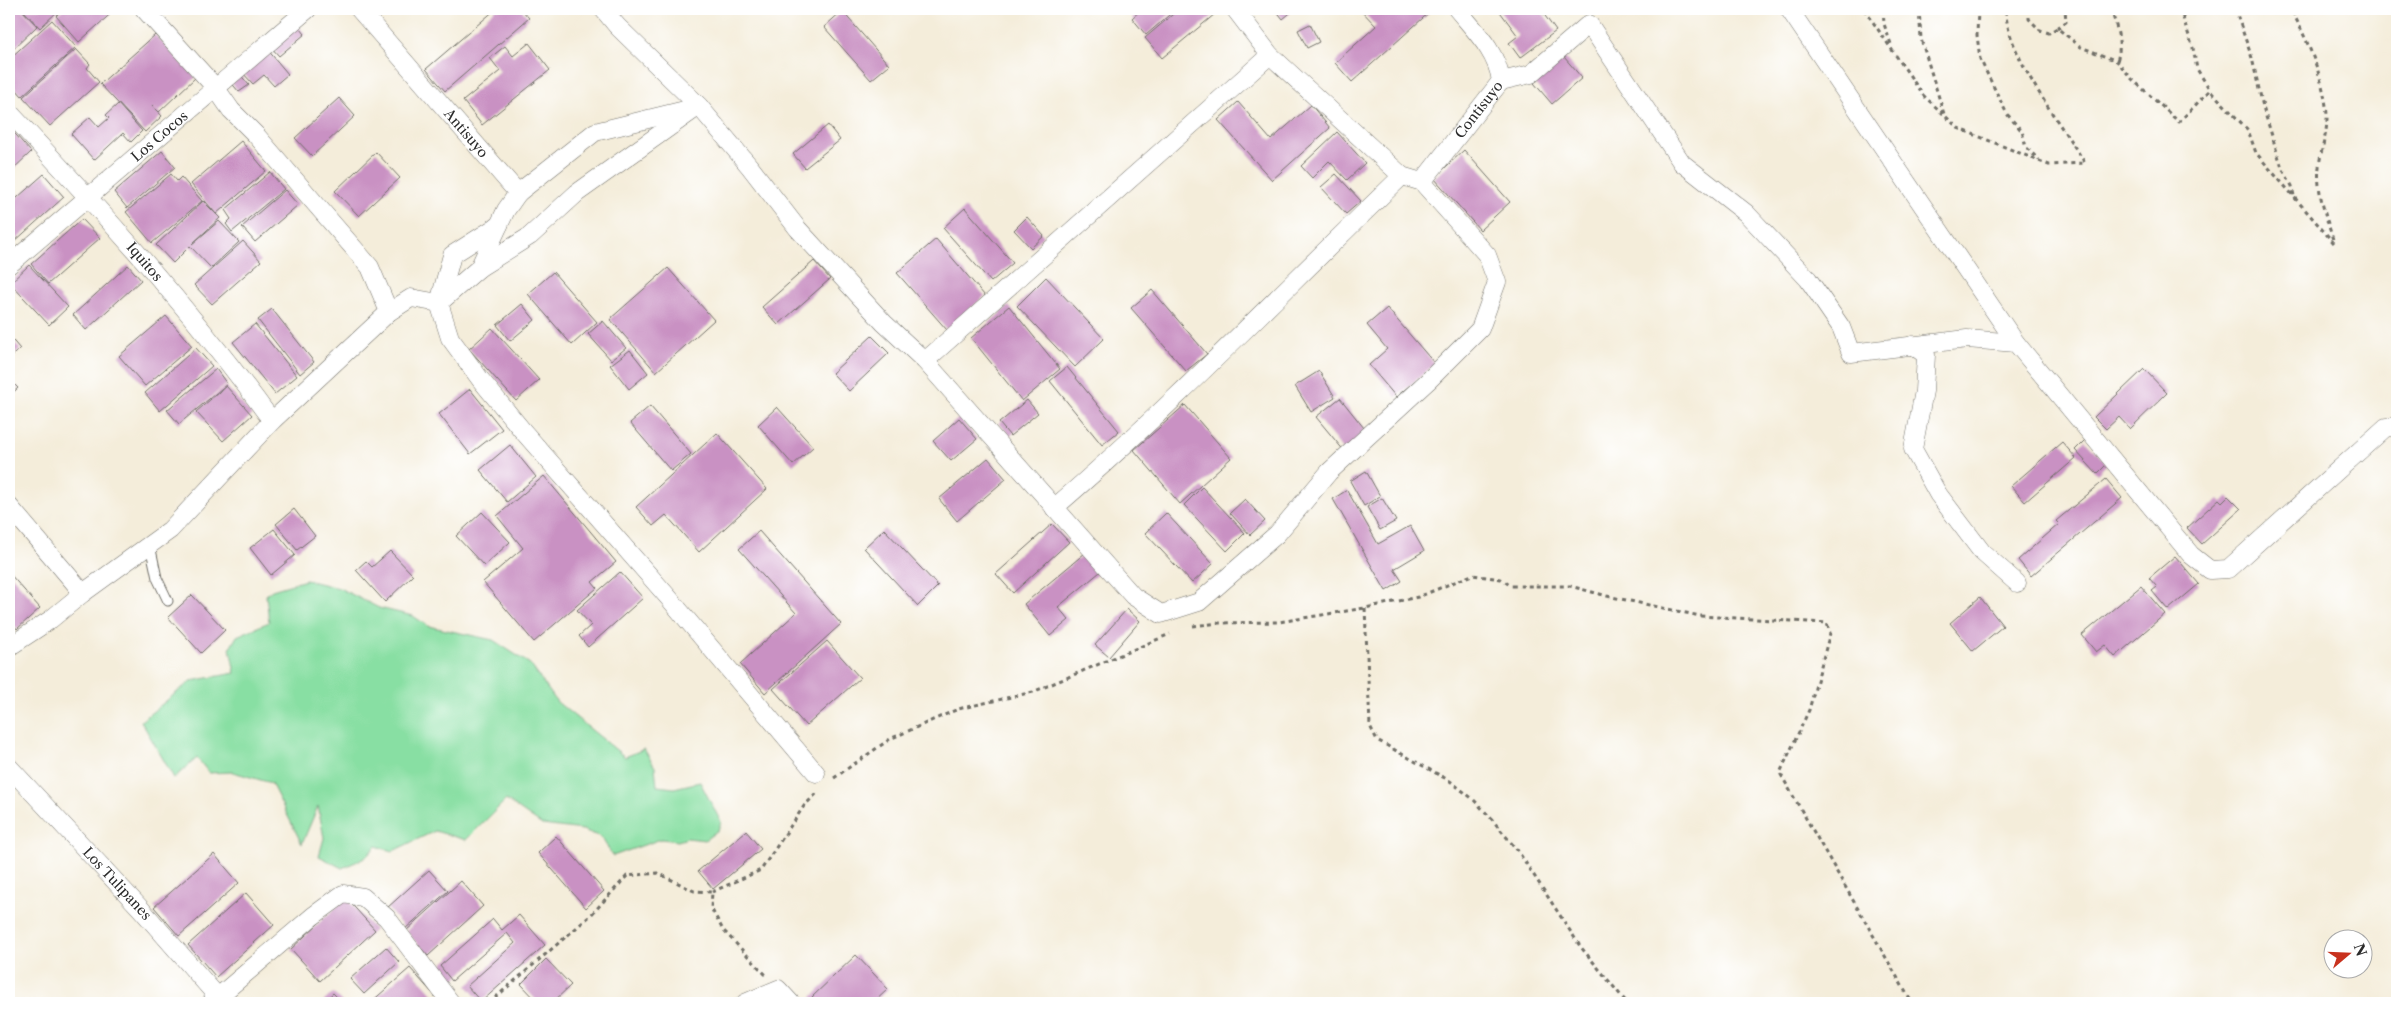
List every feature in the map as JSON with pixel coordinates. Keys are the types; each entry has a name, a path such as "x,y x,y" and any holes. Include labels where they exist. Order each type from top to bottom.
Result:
{"street":[{"path":"144,9 215,87 231,110 256,135 299,188 370,267 389,312"},
{"name":"Los Cocos","path":"9,265 308,9"},
{"name":"Antisuyo","path":"358,9 518,193"},
{"path":"603,9 617,26 700,106 798,230 884,323 925,362 1133,596 1161,614 1199,602 1270,540 1329,472 1429,380 1480,329 1497,282 1487,255 1422,182 1402,176 1270,55 1236,9"},
{"name":"Contisuyo","path":"1422,182 1501,81 1499,67 1494,56 1457,9"},
{"path":"1789,9 2016,343 2191,555 2210,570 2228,568 2393,423"},
{"path":"1501,81 1531,74 1589,24 1682,163 1746,213 1808,279 1841,327 1851,353 1967,339 2016,343"},
{"path":"925,362 1270,55"},
{"path":"479,268 499,224 518,193 595,132 700,106"},
{"path":"439,303 479,268 530,236 577,193 700,106"},
{"name":"Iquitos","path":"9,112 89,197 176,296 226,357 272,421"},
{"path":"1054,508 1196,381 1402,176"},
{"path":"499,224 452,255 439,303 450,338 480,379 824,780"},
{"path":"9,647 50,620 83,593 170,530 272,421 389,312 410,298 439,303"},
{"path":"1912,345 1926,355 1924,391 1913,449 1938,494 1982,552 2017,583"},
{"path":"9,506 83,593"},
{"name":"Los Tulipanes","path":"9,767 142,909 217,1001"},
{"path":"217,1001 313,916 342,894 363,897 387,918 451,1003"},
{"path":"745,1003 778,989 791,1003"}],"lane":[{"path":"150,545 157,578 168,601"}],"path":[{"path":"1864,9 1923,95 1958,128 2049,165 2084,163 2027,75 2006,19 2006,9"},
{"path":"1884,9 1884,24 1893,50"},
{"path":"1919,9 1921,39 1944,115"},
{"path":"1978,9 1977,35 1980,59 2007,114 2022,131 2026,147 2042,162"},
{"path":"2029,9 2029,19 2040,30 2049,33 2066,22 2065,9"},
{"path":"2111,9 2119,33 2117,61"},
{"path":"2180,9 2193,48 2197,69 2210,90 2248,130 2256,153 2334,243 2322,205 2319,168 2326,140 2327,108 2311,48 2291,9"},
{"path":"2236,9 2252,58 2263,107 2282,168 2292,186 2294,197"},
{"path":"2057,28 2081,47 2117,61 2132,80 2179,122 2210,90"},
{"path":"1192,627 1219,623 1279,622 1366,608 1418,596 1472,575 1501,579 1511,586 1570,586 1700,616 1827,623 1830,633 1809,710 1780,773 1912,1003"},
{"path":"1366,608 1370,726 1377,740 1436,771 1473,799 1518,851 1580,946 1627,1003"},
{"path":"489,1003 590,916 627,876 658,873 694,891 712,892 761,870 824,780 890,739 958,709 1033,692 1174,632"},
{"path":"712,892 710,908 723,930 778,989"}],"green space":[{"path":"306,580 339,588 379,608 413,616 428,626 493,640 530,664 557,702 625,757 644,749 655,767 657,786 674,788 700,782 721,822 718,830 705,840 687,838 678,841 661,839 613,856 601,837 583,830 542,825 506,800 466,840 435,831 393,851 376,846 365,858 342,868 319,856 324,838 318,806 302,844 271,783 233,772 209,773 197,758 174,778 141,721 191,681 235,673 230,648 237,636 269,622 266,595 272,590"}],"building":[{"path":"9,9 21,9 37,26 9,53"},
{"path":"22,9 60,9 40,28"},
{"path":"63,9 116,9 79,42 56,16"},
{"path":"496,9 521,9 529,18 445,91 426,69"},
{"path":"1142,9 1176,9 1146,35 1132,18"},
{"path":"1179,9 1221,9 1162,58 1145,38"},
{"path":"1275,9 1295,9 1283,19"},
{"path":"1360,9 1433,9 1352,82 1335,63 1376,26"},
{"path":"1498,9 1540,9 1556,31 1520,58 1509,43 1518,36"},
{"path":"842,11 889,65 871,80 824,27"},
{"path":"52,20 76,47 22,96 9,81 9,59"},
{"path":"297,24 305,34 279,56 270,46"},
{"path":"1310,24 1319,42 1307,48 1298,30"},
{"path":"155,35 196,77 159,112 152,105 162,116 145,132 100,84"},
{"path":"529,43 550,70 482,125 463,101 500,71 490,58 505,46 513,56"},
{"path":"76,49 90,64 87,68 99,82 50,126 23,97"},
{"path":"267,49 288,74 274,86 264,75 253,84 241,71"},
{"path":"1564,57 1582,78 1552,104 1534,83"},
{"path":"238,72 249,85 239,92 229,80"},
{"path":"339,98 355,116 312,156 295,138"},
{"path":"1238,102 1271,140 1311,105 1330,128 1272,180 1218,120"},
{"path":"118,104 142,131 131,142 123,133 94,160 71,134 90,117 99,127 109,118 106,115"},
{"path":"828,125 840,140 805,168 793,154"},
{"path":"9,127 31,152 9,173"},
{"path":"1337,132 1365,163 1347,180 1329,161 1312,178 1301,166"},
{"path":"241,141 266,171 216,214 191,184"},
{"path":"1464,150 1510,202 1480,230 1434,178"},
{"path":"162,151 175,167 127,208 114,192"},
{"path":"376,152 400,178 359,216 335,191"},
{"path":"270,172 284,189 232,232 226,224 231,219 225,210"},
{"path":"44,174 64,197 14,242 9,235 9,205"},
{"path":"171,174 177,181 181,177 202,201 152,243 126,212"},
{"path":"1336,174 1361,201 1346,214 1321,187"},
{"path":"285,190 298,205 255,242 242,227"},
{"path":"203,201 220,218 192,244 219,221 239,242 211,268 190,246 173,263 156,245"},
{"path":"965,208 1013,263 991,282 943,228"},
{"path":"1027,217 1044,236 1031,248 1014,230"},
{"path":"82,219 100,238 48,284 31,264"},
{"path":"936,239 985,296 947,330 897,273"},
{"path":"243,241 261,261 212,304 194,285"},
{"path":"814,261 830,279 778,325 762,307"},
{"path":"29,265 68,307 49,325 10,283"},
{"path":"128,265 141,280 86,330 73,315"},
{"path":"668,268 714,320 656,372 610,319"},
{"path":"553,272 597,322 572,345 528,294"},
{"path":"1046,277 1104,339 1075,367 1017,306"},
{"path":"1152,290 1207,354 1186,371 1131,308"},
{"path":"522,304 535,320 510,341 497,325"},
{"path":"1009,306 1060,369 1022,401 971,338"},
{"path":"1387,308 1435,364 1396,397 1369,365 1387,349 1367,325"},
{"path":"272,309 314,362 300,374 258,320"},
{"path":"166,316 192,346 145,386 119,356"},
{"path":"603,321 626,348 611,360 588,334"},
{"path":"255,324 297,376 275,394 233,342"},
{"path":"492,328 539,380 516,401 469,349"},
{"path":"9,336 20,349 9,358"},
{"path":"872,336 889,353 849,391 832,373"},
{"path":"196,348 212,366 160,411 145,393"},
{"path":"630,350 648,373 629,389 610,365"},
{"path":"1067,367 1119,431 1102,445 1050,381"},
{"path":"216,369 227,384 179,424 167,410"},
{"path":"2144,369 2167,393 2130,429 2119,417 2106,429 2094,417"},
{"path":"1319,371 1335,397 1311,412 1295,386"},
{"path":"9,379 18,388 9,396"},
{"path":"226,386 252,415 223,441 196,412"},
{"path":"470,389 502,429 470,454 439,414"},
{"path":"1340,398 1368,433 1345,452 1316,417"},
{"path":"1027,400 1038,413 1010,436 999,423"},
{"path":"1185,405 1231,458 1180,504 1134,450"},
{"path":"650,406 691,454 671,471 630,423"},
{"path":"777,407 813,447 793,465 758,425"},
{"path":"959,418 977,439 951,461 933,441"},
{"path":"717,433 767,489 699,552 666,515 653,526 636,507"},
{"path":"2085,440 2107,464 2097,474 2075,450"},
{"path":"2062,442 2076,458 2025,502 2011,486"},
{"path":"510,445 536,477 507,502 480,470"},
{"path":"988,458 1006,479 957,521 939,499"},
{"path":"1366,471 1380,496 1364,506 1350,481"},
{"path":"544,476 616,562 592,582 597,588 534,642 483,582 523,548 497,516"},
{"path":"2106,479 2122,498 2031,576 2018,560 2059,524 2056,521"},
{"path":"1202,487 1245,533 1227,551 1184,505"},
{"path":"1347,490 1378,544 1410,526 1424,551 1394,569 1402,581 1386,591 1333,499"},
{"path":"2228,496 2241,509 2202,544 2187,528 2219,499 2222,502"},
{"path":"1382,498 1396,521 1380,530 1367,507"},
{"path":"1245,499 1265,521 1250,535 1230,513"},
{"path":"294,509 315,536 297,550 276,524"},
{"path":"482,512 510,542 484,566 456,536"},
{"path":"1166,513 1213,564 1192,583 1145,533"},
{"path":"1052,524 1069,542 1013,593 996,574"},
{"path":"274,529 295,555 271,575 250,548"},
{"path":"884,529 938,586 918,606 864,548"},
{"path":"759,531 841,624 765,693 740,664 796,613 739,549"},
{"path":"390,551 413,575 385,602 356,570 366,561 372,567"},
{"path":"1085,553 1100,572 1058,607 1069,620 1050,636 1024,604"},
{"path":"2175,556 2199,584 2168,610 2152,591 2157,587 2149,578"},
{"path":"620,572 643,598 588,647 579,636 591,625 577,610"},
{"path":"9,573 40,608 17,629 9,619"},
{"path":"2141,586 2165,614 2115,657 2105,645 2096,652 2082,635"},
{"path":"192,595 225,630 201,653 168,617"},
{"path":"1980,597 2003,626 1973,651 1950,623"},
{"path":"1127,609 1140,621 1109,657 1095,645"},
{"path":"827,641 860,678 806,726 773,689"},
{"path":"746,831 761,849 713,889 698,871"},
{"path":"556,836 604,891 586,908 538,853"},
{"path":"214,854 239,883 179,936 154,907"},
{"path":"429,870 448,891 405,929 387,908"},
{"path":"461,881 483,906 428,956 406,931"},
{"path":"246,893 274,925 216,977 188,945"},
{"path":"346,898 375,930 320,981 291,949"},
{"path":"519,915 545,945 481,1002 467,986 515,943 507,933 452,981 440,966 493,919 502,930"},
{"path":"386,947 399,962 364,994 350,979"},
{"path":"856,955 888,989 873,1003 818,1003 812,997"},
{"path":"546,959 571,985 552,1003 539,1003 521,984"},
{"path":"410,968 441,1003 370,1003"},
{"path":"333,993 343,1003 322,1003"}]}
